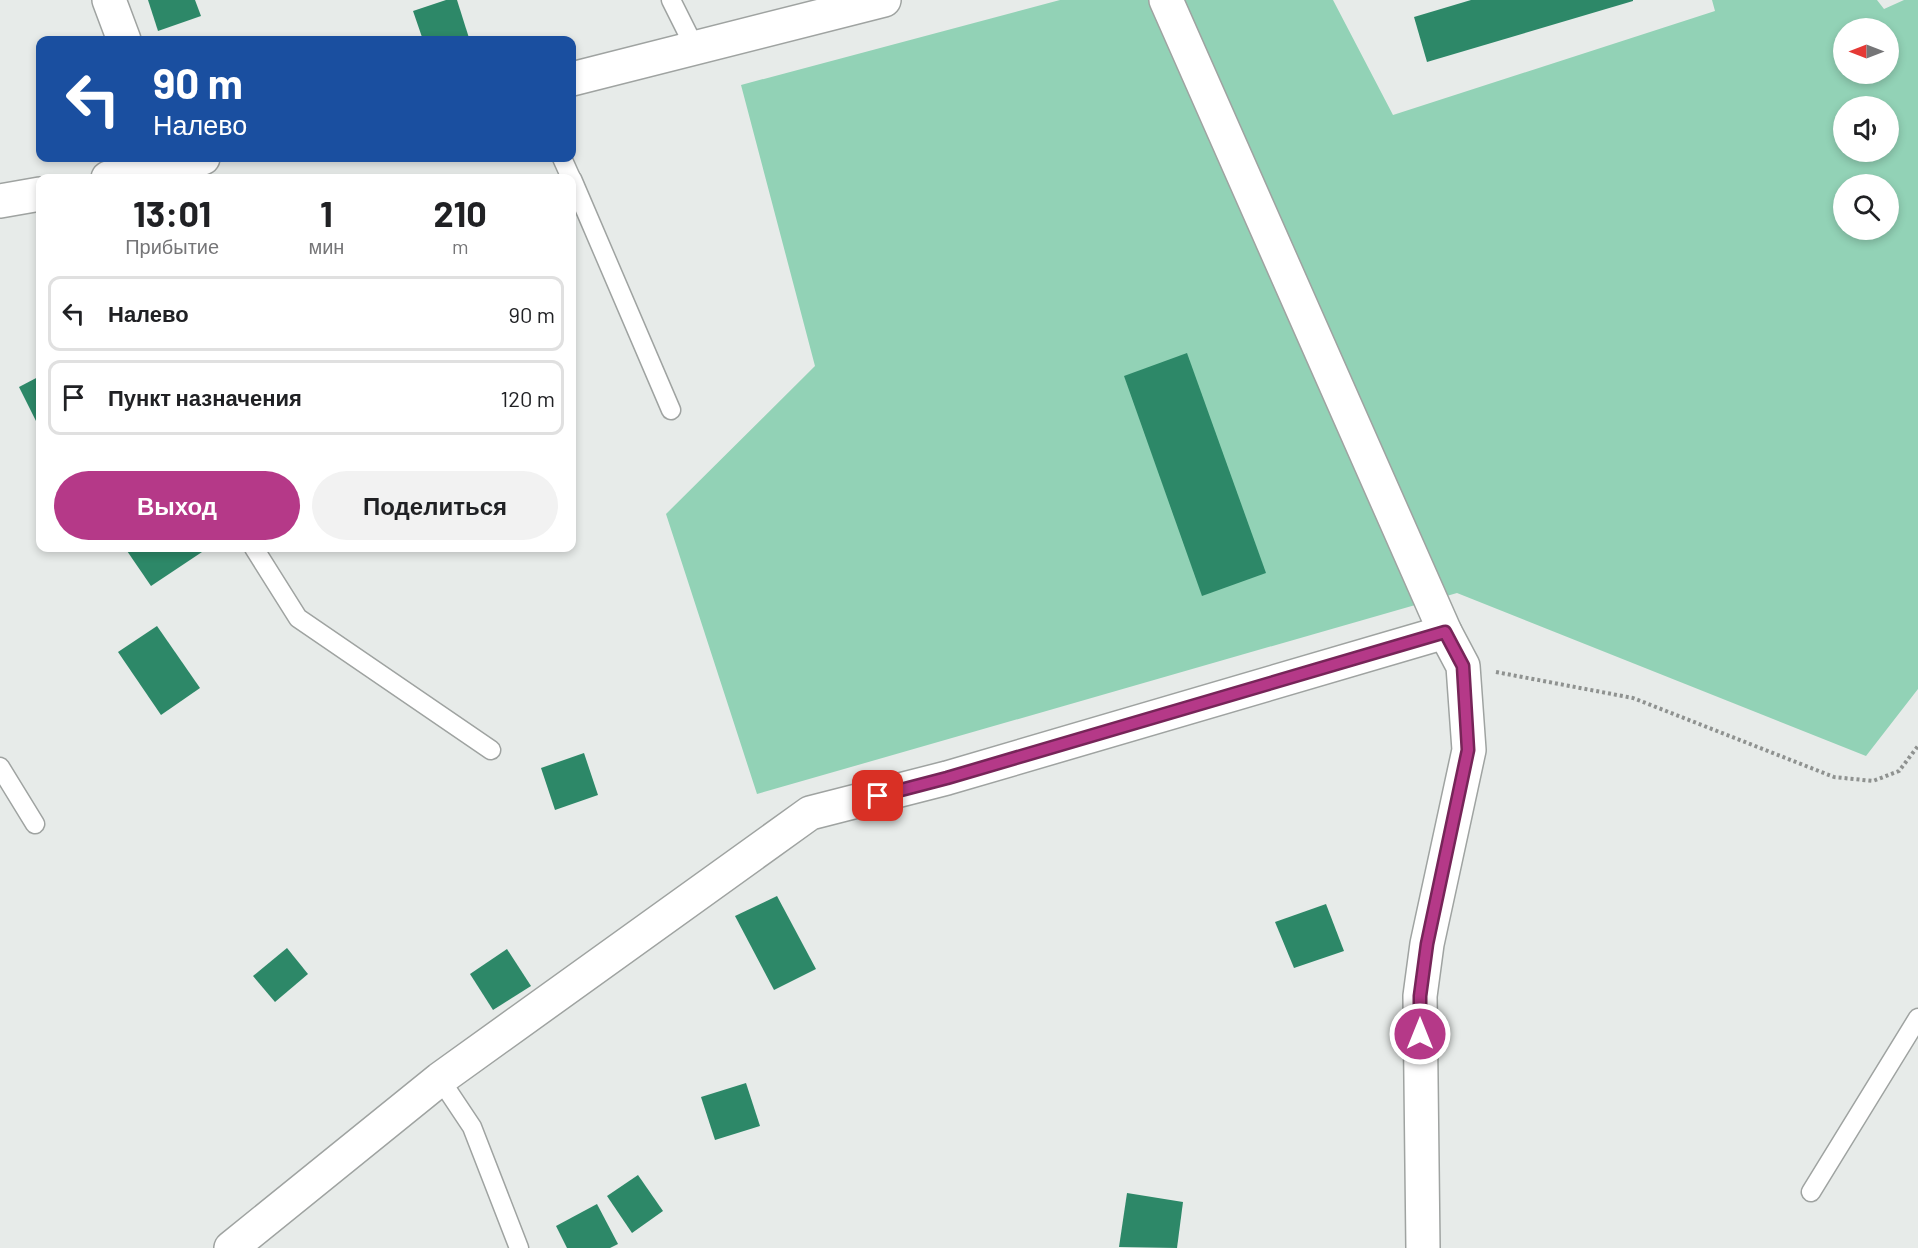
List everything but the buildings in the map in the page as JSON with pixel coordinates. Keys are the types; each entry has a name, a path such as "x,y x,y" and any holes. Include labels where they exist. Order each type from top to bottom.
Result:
{"street":[{"path":"109,0 122,36"},
{"path":"576,78 884,0"},
{"path":"1166,0 1445,632 1463,666 1468,750 1427,944 1420,996 1423,1248"},
{"path":"124,174 173,162"},
{"path":"0,201 36,198"},
{"path":"231,1248 440,1079 810,813 947,778 1445,632"}],"lane":[{"path":"671,0 695,48"},
{"path":"576,191 671,410"},
{"path":"257,552 298,618 491,750"},
{"path":"0,767 35,824"},
{"path":"1811,1192 1918,1018"},
{"path":"440,1079 472,1127 519,1248"}],"path":[{"path":"1463,666 1633,698 1834,777 1873,781 1899,771 1918,746"}],"green space":[{"path":"1060,0 1333,0 1393,115 1715,11 1712,0 1877,0 1884,9 1904,0 1918,0 1918,689 1866,756 1457,593 757,794 666,514 815,366 741,85"}],"route":[{"path":"878,796 947,778 1445,632 1463,666 1468,750 1427,944 1420,996 1420,1034"}]}
